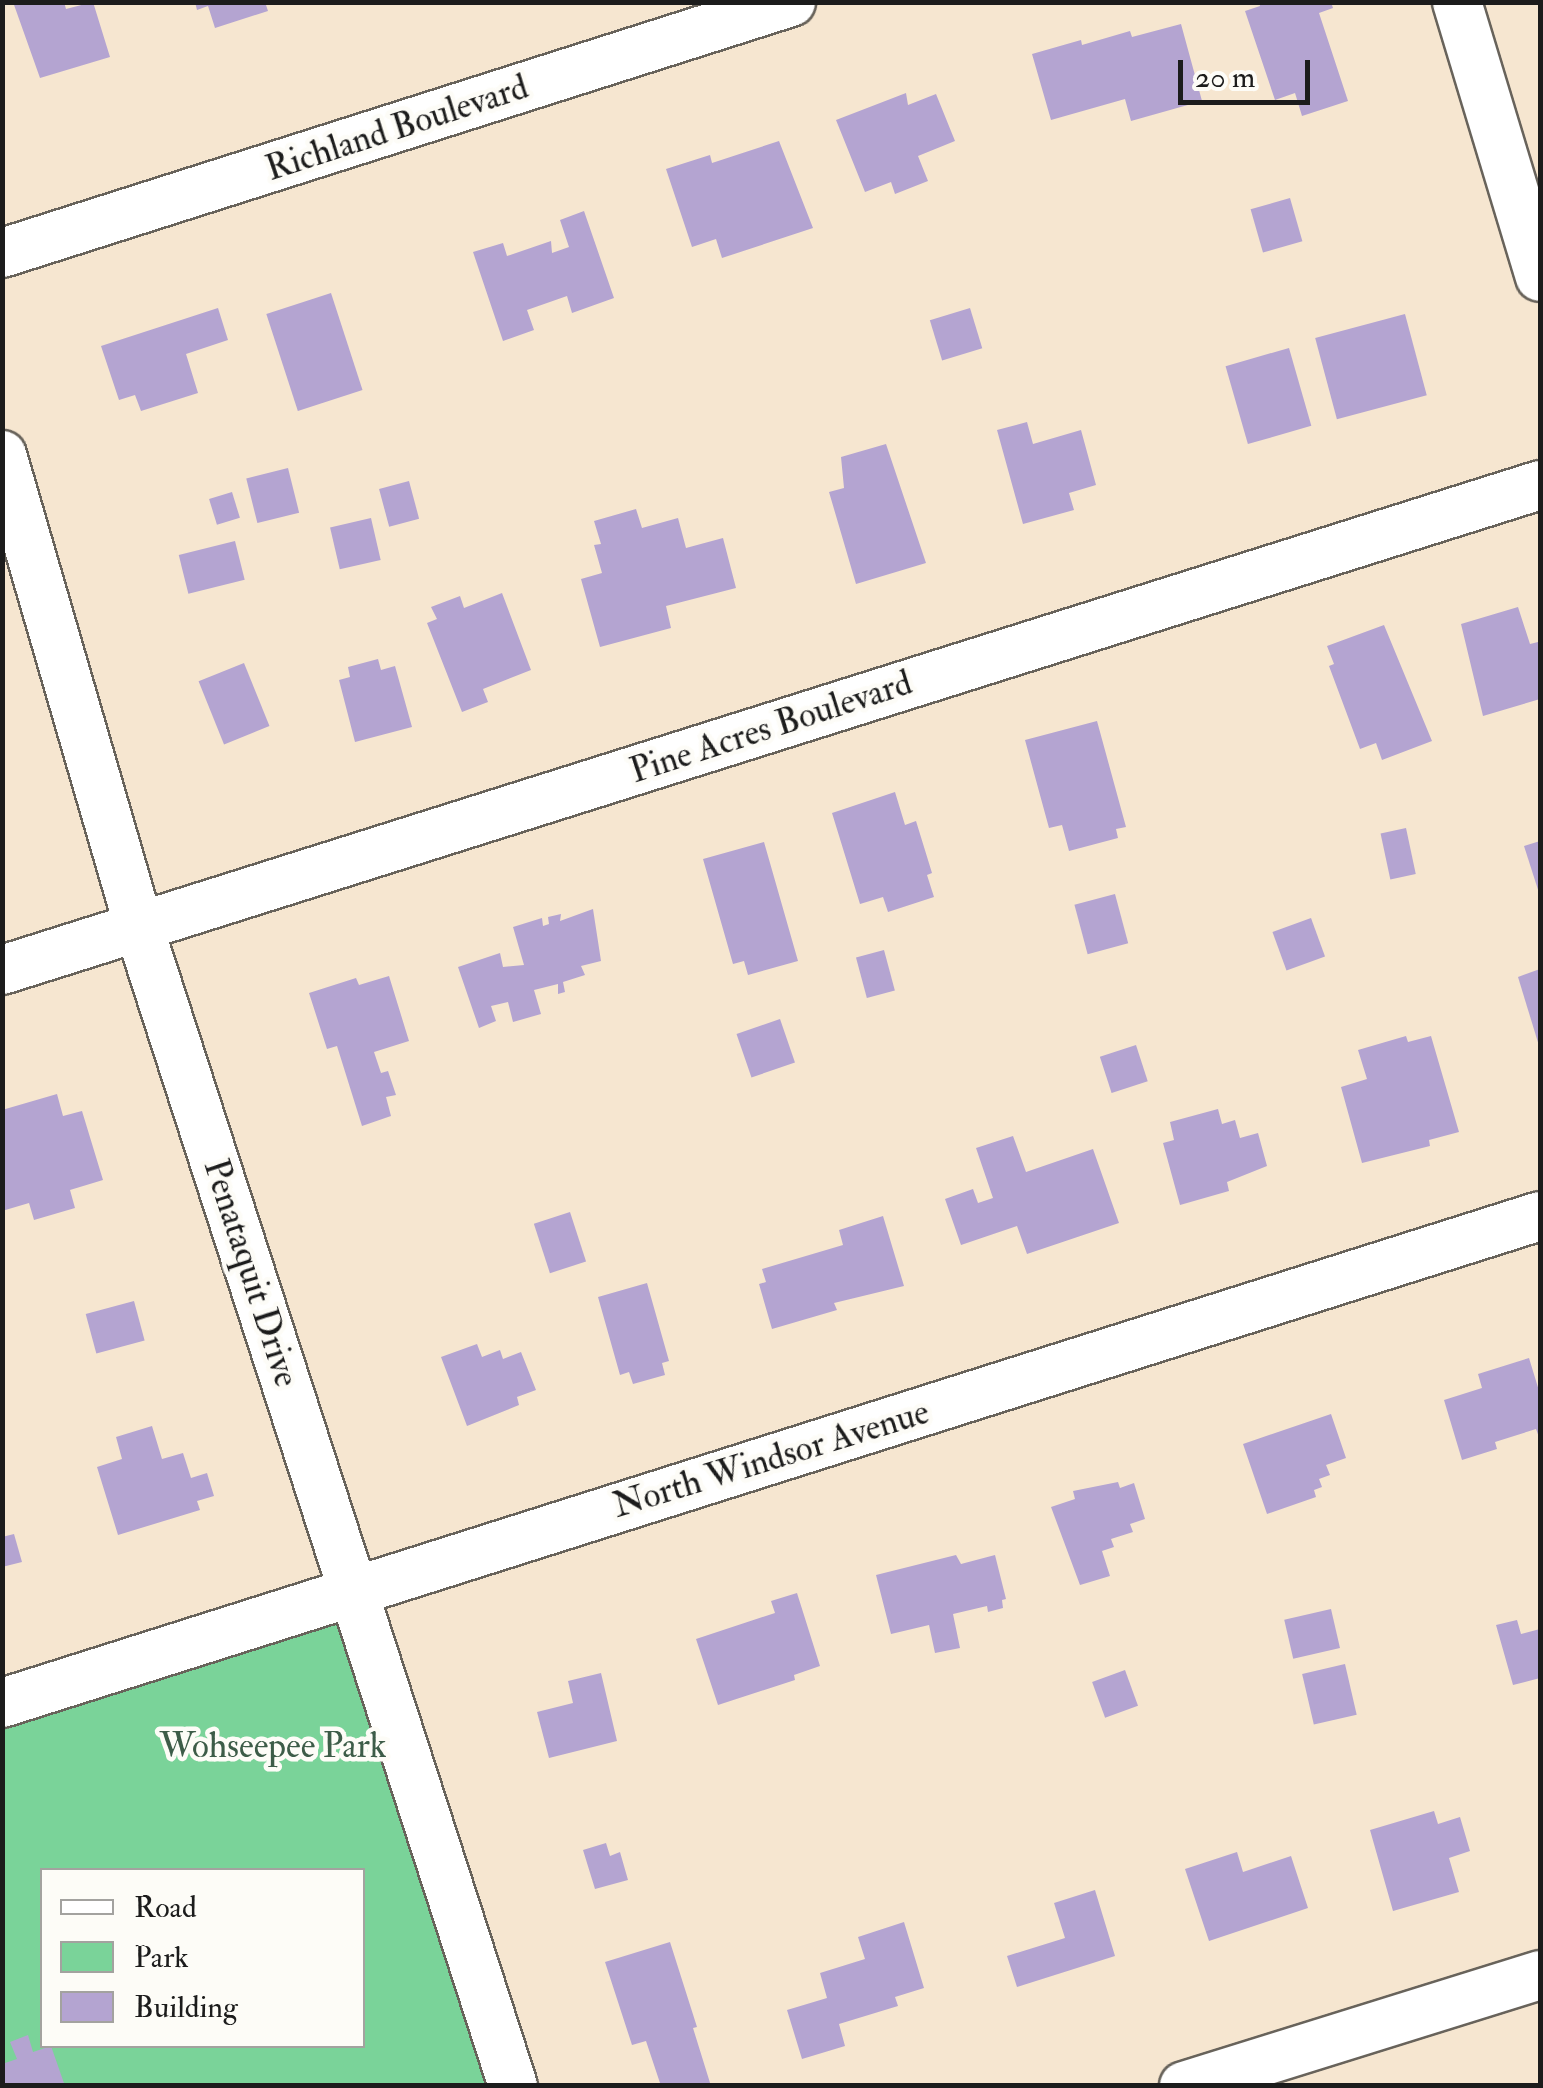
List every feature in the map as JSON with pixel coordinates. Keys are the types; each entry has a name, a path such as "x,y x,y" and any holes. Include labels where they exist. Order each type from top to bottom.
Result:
{"street":[{"name":"Richland Boulevard","path":"2,253 791,2"},
{"path":"1456,2 1540,278"},
{"name":"Penataquit Drive","path":"2,455 138,928 514,2086"},
{"name":"Pine Acres Boulevard","path":"2,970 1540,484"},
{"name":"North Windsor Avenue","path":"2,1703 1540,1216"},
{"path":"1184,2086 1540,1974"}],"green space":[{"name":"Wohseepee Park","path":"354,1590 509,2085 3,2085 2,1702"}],"building":[{"path":"13,2 64,2 66,9 93,2 110,57 40,78"},
{"path":"195,2 265,2 268,11 215,28 208,6 197,10"},
{"path":"1259,2 1331,2 1333,8 1319,13 1348,101 1302,116 1295,93 1275,100 1245,11 1260,6"},
{"path":"1181,24 1202,101 1131,121 1125,99 1051,120 1032,54 1081,40 1082,45 1130,31 1132,37"},
{"path":"906,93 908,105 936,94 955,141 918,156 928,181 895,194 891,182 865,192 836,120"},
{"path":"779,141 813,228 722,258 716,239 692,247 666,169 710,155 712,163"},
{"path":"1290,198 1302,241 1263,253 1251,209"},
{"path":"584,211 614,298 572,313 567,296 527,310 534,330 503,341 473,252 503,243 507,256 551,241 552,253 569,247 560,220"},
{"path":"331,293 363,390 298,411 266,314"},
{"path":"218,308 228,340 186,354 198,393 141,411 135,395 119,400 101,346"},
{"path":"970,308 982,348 942,360 930,320"},
{"path":"1405,314 1427,395 1337,419 1315,338"},
{"path":"1289,348 1311,426 1248,444 1226,366"},
{"path":"1027,422 1033,444 1081,430 1096,485 1069,493 1074,510 1023,524 997,430"},
{"path":"886,444 926,563 856,584 829,492 844,488 841,457"},
{"path":"288,468 299,513 257,523 246,478"},
{"path":"409,481 419,519 389,527 379,489"},
{"path":"232,492 240,518 217,525 209,499"},
{"path":"636,509 642,528 678,518 686,548 723,538 736,588 666,606 671,628 600,647 581,579 602,573 594,545 601,544 594,521"},
{"path":"371,518 381,560 340,569 330,527"},
{"path":"235,541 245,580 188,594 179,555"},
{"path":"502,593 531,670 483,689 488,702 462,712 427,623 437,619 431,607 460,596 464,608"},
{"path":"1518,607 1530,644 1538,642 1540,650 1540,699 1483,716 1461,624"},
{"path":"1384,625 1432,741 1382,760 1376,743 1360,749 1329,666 1334,664 1327,646"},
{"path":"378,659 381,670 395,666 412,727 355,742 339,680 350,677 348,667"},
{"path":"244,663 269,726 224,744 199,681"},
{"path":"1097,721 1126,827 1116,829 1118,838 1069,851 1062,825 1049,828 1025,740"},
{"path":"895,792 905,825 916,821 932,873 927,875 934,897 888,912 883,897 860,904 832,813"},
{"path":"1406,828 1416,874 1390,879 1381,833"},
{"path":"1540,841 1540,896 1524,846"},
{"path":"764,842 798,961 748,975 744,961 733,964 703,859"},
{"path":"1115,894 1128,943 1088,954 1074,905"},
{"path":"593,909 601,961 581,966 585,975 563,982 565,992 558,994 558,984 534,990 541,1014 513,1022 508,1002 491,1006 496,1021 479,1028 458,967 500,953 503,967 524,965 513,927 542,918 543,926 549,924 548,917 561,914 560,921"},
{"path":"1311,918 1325,957 1286,971 1272,932"},
{"path":"884,950 895,991 867,998 856,958"},
{"path":"1540,969 1540,1049 1518,977"},
{"path":"389,976 409,1041 374,1052 381,1073 388,1071 396,1095 386,1097 391,1116 362,1126 337,1046 327,1049 309,993 356,978 359,985"},
{"path":"780,1019 795,1062 751,1077 737,1034"},
{"path":"1406,1036 1408,1042 1431,1036 1459,1132 1429,1140 1430,1146 1362,1163 1341,1087 1367,1079 1358,1050"},
{"path":"1136,1045 1148,1081 1112,1093 1100,1057"},
{"path":"57,1094 63,1116 82,1111 103,1180 70,1190 75,1208 34,1220 29,1203 2,1211 2,1110"},
{"path":"1218,1109 1222,1124 1235,1120 1240,1138 1258,1133 1267,1166 1227,1182 1229,1191 1180,1205 1163,1143 1174,1140 1170,1122"},
{"path":"1013,1136 1026,1172 1093,1149 1119,1223 1027,1254 1017,1226 961,1245 945,1199 973,1189 978,1203 993,1198 976,1148"},
{"path":"570,1212 586,1261 550,1273 534,1224"},
{"path":"883,1216 904,1286 834,1303 837,1310 772,1329 759,1284 766,1282 762,1269 843,1245 839,1230"},
{"path":"647,1283 669,1361 662,1363 665,1375 633,1384 629,1372 620,1375 598,1297"},
{"path":"134,1301 145,1341 96,1354 86,1314"},
{"path":"477,1344 482,1357 500,1350 503,1359 521,1352 536,1390 517,1397 519,1405 467,1426 441,1357"},
{"path":"1529,1358 1540,1394 1540,1440 1536,1429 1495,1442 1497,1449 1462,1460 1444,1400 1482,1388 1478,1374"},
{"path":"1331,1414 1346,1458 1326,1465 1330,1475 1319,1479 1322,1487 1314,1490 1316,1497 1267,1514 1243,1444"},
{"path":"152,1426 162,1459 183,1453 191,1478 207,1473 214,1496 197,1501 200,1510 118,1535 97,1467 122,1459 116,1437"},
{"path":"1118,1482 1120,1488 1134,1483 1145,1519 1130,1524 1133,1532 1111,1539 1114,1547 1102,1551 1110,1576 1080,1585 1051,1507 1075,1499 1073,1491"},
{"path":"14,1534 22,1562 2,1567 2,1537"},
{"path":"956,1555 961,1564 995,1555 1006,1599 1002,1600 1003,1608 988,1612 987,1606 953,1614 960,1648 935,1653 929,1625 891,1634 876,1575"},
{"path":"797,1593 820,1666 794,1675 795,1680 718,1705 696,1639 775,1613 771,1601"},
{"path":"1331,1609 1340,1648 1293,1659 1284,1620"},
{"path":"1517,1620 1521,1634 1540,1629 1540,1678 1513,1685 1496,1625"},
{"path":"1345,1664 1357,1715 1314,1725 1302,1674"},
{"path":"1125,1670 1138,1706 1105,1718 1092,1682"},
{"path":"601,1673 617,1741 549,1758 537,1712 573,1703 568,1681"},
{"path":"1434,1811 1438,1824 1460,1817 1470,1851 1449,1858 1459,1892 1393,1911 1370,1830"},
{"path":"606,1843 610,1856 620,1852 628,1880 595,1889 583,1850"},
{"path":"1237,1852 1243,1872 1291,1856 1308,1908 1209,1941 1185,1869"},
{"path":"1095,1890 1115,1956 1017,1987 1007,1956 1065,1938 1054,1903"},
{"path":"904,1922 924,1988 895,1997 898,2006 839,2024 845,2046 802,2059 787,2010 827,1998 820,1973 865,1959 858,1937"},
{"path":"670,1942 711,2086 661,2086 646,2041 632,2045 605,1962"},
{"path":"28,2035 33,2052 52,2048 65,2086 2,2086 2,2064 17,2059 10,2042"}]}
